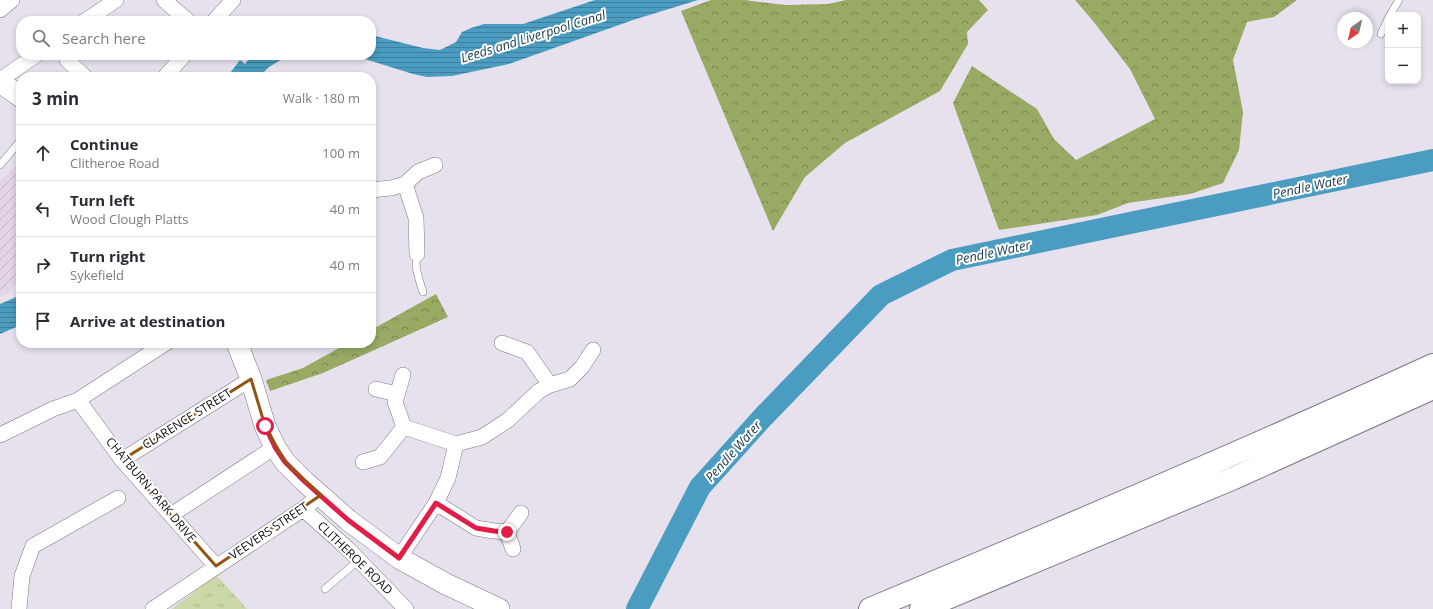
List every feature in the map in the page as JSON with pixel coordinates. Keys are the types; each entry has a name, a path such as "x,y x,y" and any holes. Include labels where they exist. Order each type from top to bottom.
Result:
{"highway":[{"path":"870,609 1102,512 1433,365"},
{"path":"921,609 1234,478 1433,388"}],"main road":[{"path":"0,81 16,94"},
{"name":"CLITHEROE ROAD","path":"239,348 251,379 265,426 275,447 285,462 348,520 399,558 446,584 499,609"}],"street":[{"path":"0,10 12,0"},
{"path":"92,16 116,0"},
{"path":"164,0 182,16"},
{"path":"219,16 233,0"},
{"path":"0,81 29,60"},
{"path":"66,60 79,72"},
{"path":"169,72 180,60"},
{"path":"376,186 391,188 405,184 418,172 435,165"},
{"path":"405,184 416,218 417,254"},
{"path":"502,343 527,352 550,385"},
{"path":"0,435 53,409 78,400 158,348"},
{"path":"404,427 456,444 482,437 508,420 539,391 550,385 570,379 582,367 593,350"},
{"path":"403,375 396,402 404,427"},
{"name":"CLARENCE STREET","path":"122,460 251,379"},
{"path":"376,389 397,394"},
{"name":"CHATBURN PARK DRIVE","path":"78,400 122,460 216,566"},
{"path":"363,462 380,457 404,427"},
{"path":"399,558 436,503 448,478 456,444"},
{"path":"171,515 275,447"},
{"name":"VEEVERS STREET","path":"216,566 321,495"},
{"path":"19,609 22,576 32,546 118,498"},
{"path":"436,503 476,528 507,532"},
{"name":"CLITHEROE ROAD","path":"303,508 359,560 406,609"},
{"path":"507,532 521,513"},
{"path":"507,532 512,549"},
{"path":"153,609 216,566"}],"lane":[{"path":"1392,12 1399,0"},
{"path":"1381,34 1385,25"},
{"path":"0,165 16,146"},
{"path":"417,254 417,275 423,292"},
{"path":"325,589 359,560"}],"highlighted area":[{"path":"251,379 265,426 285,462 321,495 216,566 122,460"}],"shaded area":[{"path":"16,166 16,283 6,294 0,297 0,181"}],"green space":[{"path":"711,0 744,0 785,5 828,4 846,0 979,0 988,10 967,32 968,44 940,91 845,143 805,177 773,231 681,11"},
{"path":"1075,0 1297,0 1274,17 1247,22 1233,60 1243,112 1239,150 1223,183 1190,194 1128,203 1097,215 999,230 953,103 972,66 1037,109 1054,139 1076,160 1155,119 1130,69"},
{"path":"436,294 448,317 323,373 270,391 266,380 303,368 339,348 376,348 376,327"},
{"path":"215,576 220,579 247,609 172,609"}],"water":[{"name":"Leeds and Liverpool Canal","path":"595,0 698,0 633,20 509,64 452,76 427,77 368,60 376,60 376,36 423,48 440,50 456,42 462,32 471,28 484,24 523,24"},
{"path":"240,60 245,64 248,60 281,60 264,72 231,72"},
{"path":"16,297 16,327 0,334 0,304"}],"waterway":[{"name":"Pendle Water","path":"637,609 700,487 763,417 881,295 952,260 1433,160"}],"route":[{"path":"265,426 275,447 285,462 304,481 348,520 399,558 436,503 476,528 507,532"}]}
